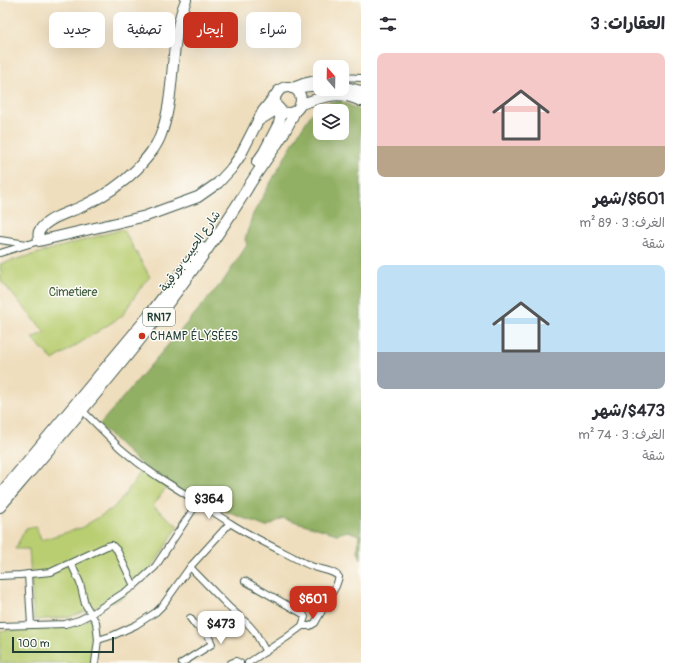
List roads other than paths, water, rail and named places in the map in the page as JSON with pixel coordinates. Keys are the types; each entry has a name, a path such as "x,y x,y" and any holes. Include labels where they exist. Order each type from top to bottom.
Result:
{"main road":[{"path":"186,0 181,13 176,35 165,121 155,147 137,169 113,189 84,205 56,217 40,228 38,232 39,241 146,216 198,197 218,183 240,156 263,111 286,89 313,86"},
{"path":"349,88 361,91"},
{"path":"286,89 295,90 300,96 298,107"},
{"name":"RN17","path":"279,109 276,100 286,89"},
{"path":"258,121 279,109 287,113 329,95 347,95 361,101"},
{"name":"شارع الحبيب بورقيبة","path":"0,494 161,315 205,255 288,128 298,107"},
{"name":"شارع الحبيب بورقيبة","path":"0,507 197,254 264,152 279,123 279,109"},
{"path":"52,237 52,228 56,217"}],"street":[{"path":"349,77 361,78"},
{"path":"286,89 313,80"},
{"path":"0,240 29,244"},
{"path":"0,253 39,241"},
{"path":"79,407 120,448 155,475 230,523 304,563 320,570 334,572 338,575 339,577 336,586 315,623 310,626 302,626"},
{"path":"0,626 65,624 79,620 91,614 134,586 155,567 198,502"},
{"path":"98,640 125,630 151,615 163,605 190,567 230,523"},
{"path":"0,576 51,572 112,545 117,550 134,586"},
{"path":"71,563 80,582 85,604 96,622 98,640 95,663"},
{"path":"190,567 234,612 249,625 255,632 266,652"},
{"path":"28,574 31,625"},
{"path":"246,581 303,614 305,617 302,626 251,662"},
{"path":"182,663 212,645 206,631 196,626 190,618"},
{"path":"231,663 236,661 240,663"}],"place":[{"name":"CHAMP ÉLYSÉES","path":"142,336"}],"park label":[{"name":"Cimetiere","path":"73,292"}]}
